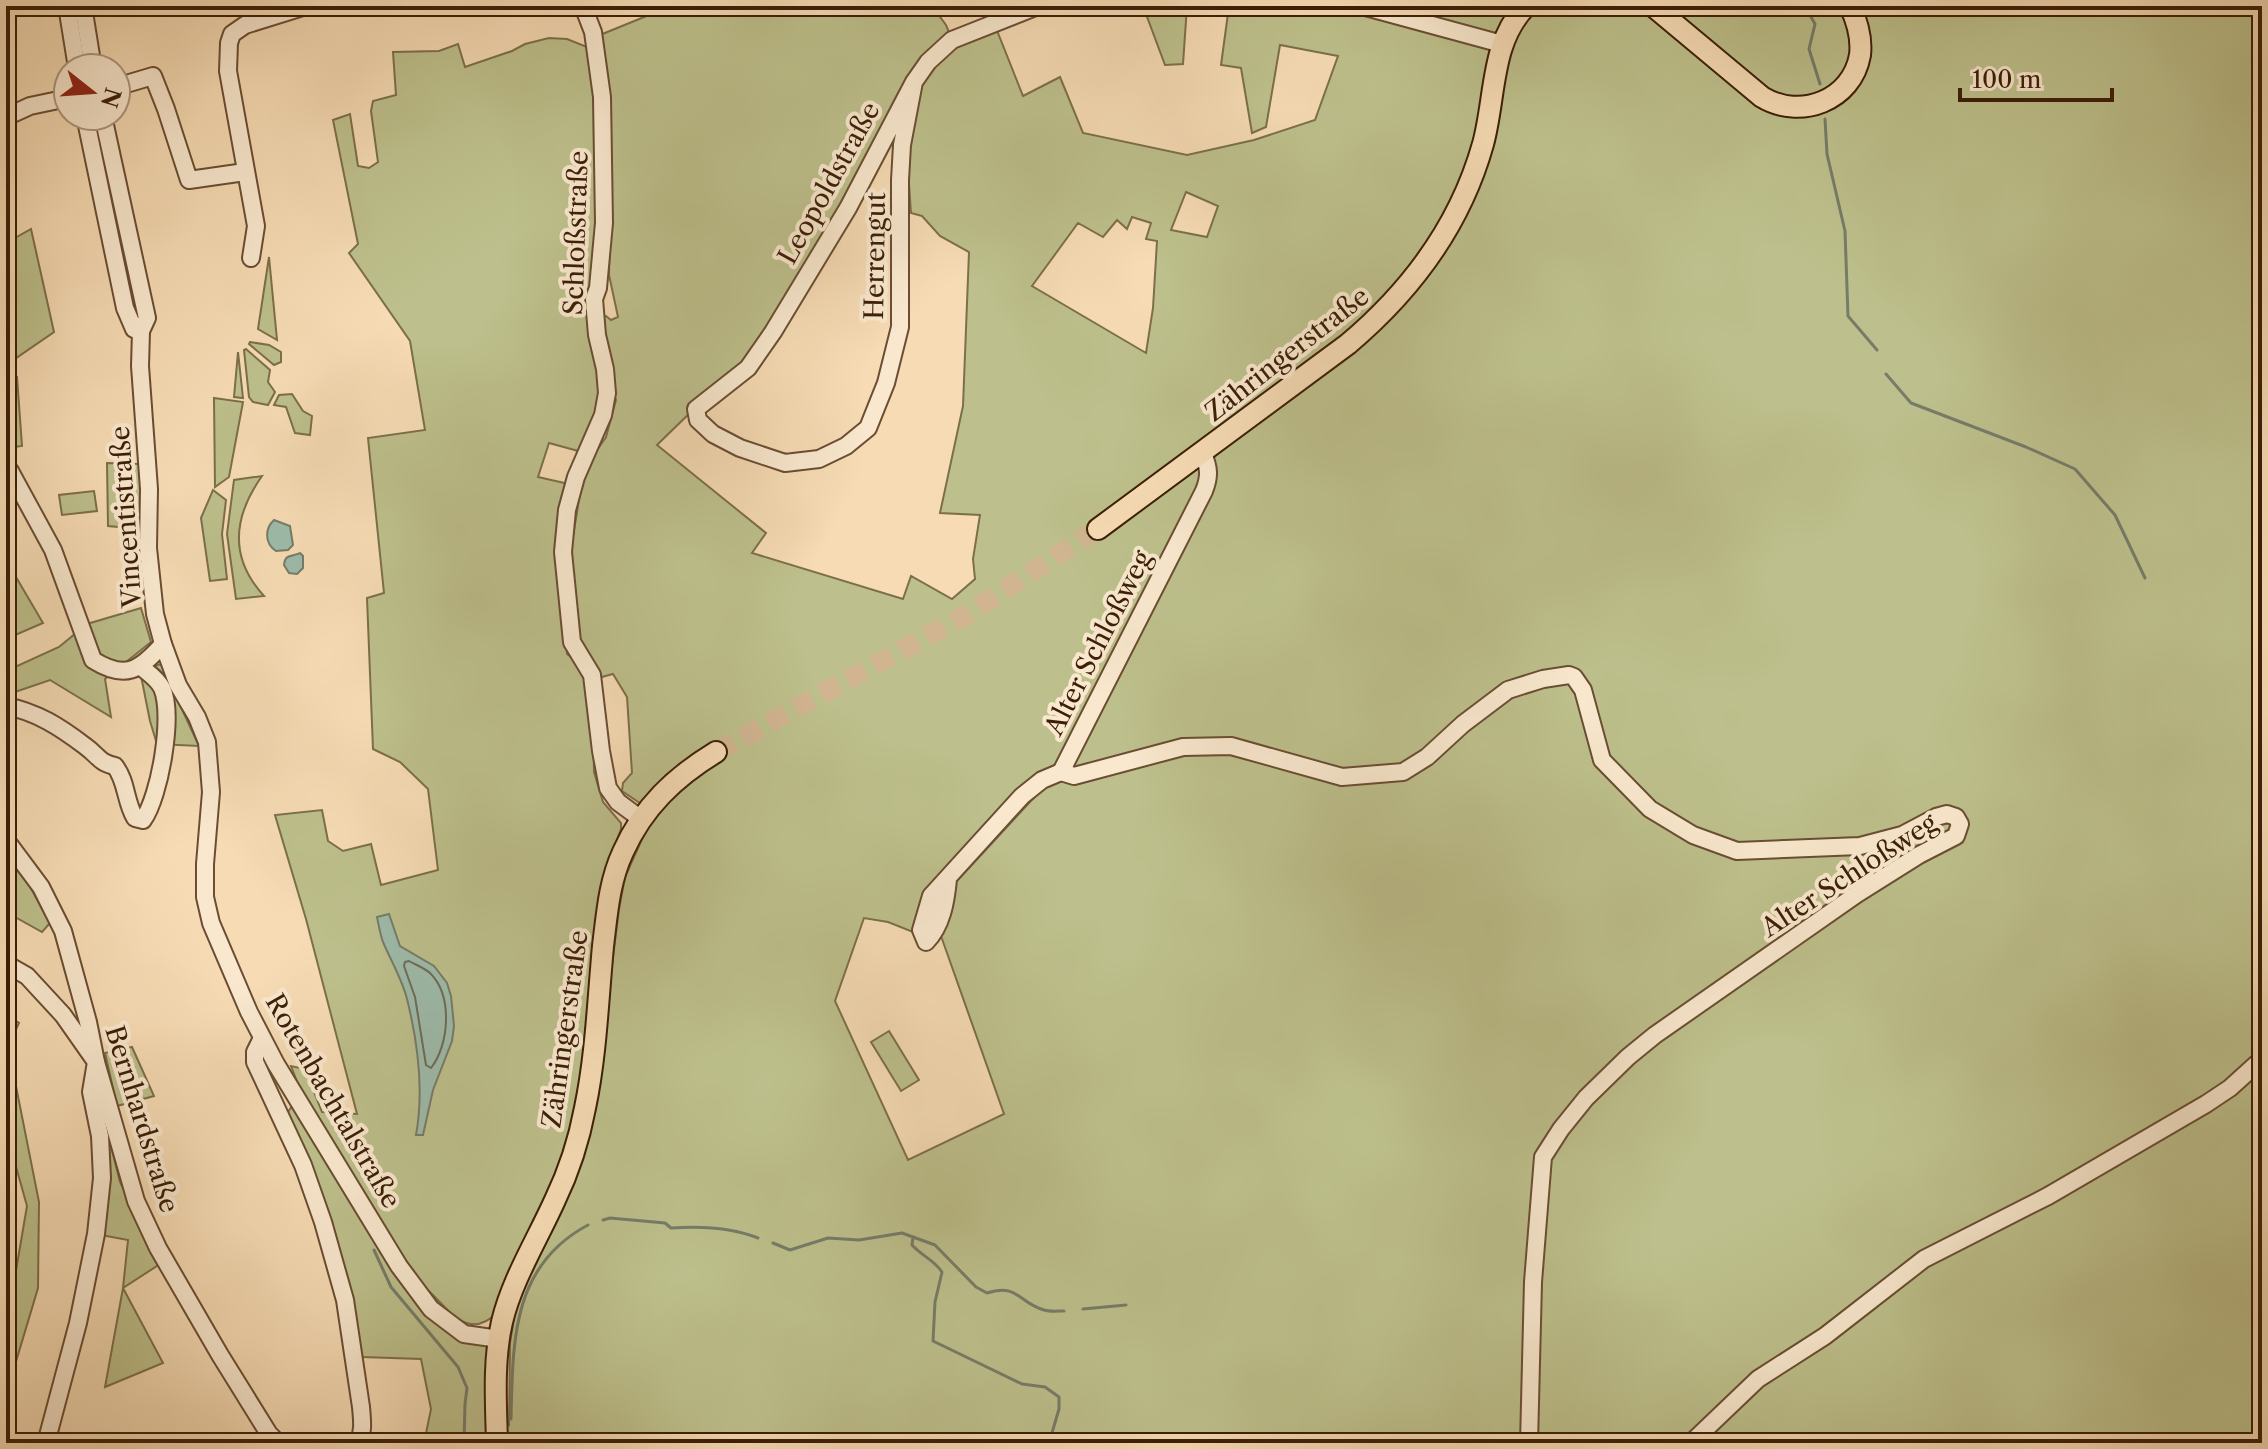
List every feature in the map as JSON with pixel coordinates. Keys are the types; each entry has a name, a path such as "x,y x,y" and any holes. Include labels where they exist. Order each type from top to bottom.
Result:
{"main road":[{"path":"1502,44 1512,22 1526,6"},
{"path":"1653,6 1762,97 1779,105 1800,108 1831,99 1853,75 1860,44 1857,23 1850,6"},
{"name":"Zähringerstraße","path":"1098,529 1366,329 1427,263 1461,204 1478,162 1502,44"},
{"name":"Zähringerstraße","path":"499,1339 515,1287 557,1196 582,1126 590,1084 610,891 622,854 652,804 678,778 716,752"},
{"path":"497,1443 499,1339"}],"street":[{"path":"67,6 74,52"},
{"path":"83,6 90,52"},
{"path":"251,258 256,226 228,71 229,43 232,34 245,25 306,6"},
{"name":"Schloßstraße","path":"583,6 593,32 602,97 604,223 598,288 594,299 607,393 603,415 573,488 567,510 563,552 572,642 592,675 608,788 618,802 641,819"},
{"name":"Leopoldstraße","path":"698,420 696,409 748,368 773,332 848,208 914,82 928,62 952,40 1038,6"},
{"path":"1362,6 1502,44"},
{"path":"132,82 153,76 189,180 245,172"},
{"name":"Herrengut","path":"698,420 713,434 740,448 785,463 819,459 846,446 868,428 886,383 900,327 902,145 914,82"},
{"path":"6,117 30,106 52,101"},
{"path":"88,132 125,308 134,329 141,331"},
{"name":"Vincentistraße","path":"106,132 147,318 141,331 140,366 149,489 148,548 155,614 163,644"},
{"name":"Alter Schloßweg","path":"1203,453 1209,467 1204,491 1061,772 1074,776 1183,747 1231,746 1342,777 1403,772 1427,757 1463,724 1508,690 1569,675 1583,690 1602,760 1650,809 1693,835 1737,851 1860,846 1902,835 1947,814 1956,817 1960,824 1956,836 1857,894 1655,1035 1628,1057 1561,1129 1543,1157 1533,1282 1529,1443"},
{"path":"6,468 53,550 93,660 123,673 140,666 163,644"},
{"name":"Rotenbachtalstraße","path":"163,644 178,685 197,717 207,742 211,792 205,897 211,923 249,1012 399,1266 431,1309 464,1334 499,1339"},
{"path":"6,706 52,721 93,751 102,763 115,766 125,783 129,808 135,818 143,820 158,780 165,742 166,702 161,684 140,666"},
{"path":"948,879 1022,796 1042,780 1061,772"},
{"name":"Bernhardstraße","path":"6,840 41,887 63,931 136,1201 158,1248 220,1355 269,1434 278,1443"},
{"path":"6,964 27,976 54,1005 96,1062 91,1092 100,1136 102,1178 96,1234 78,1323 46,1443"},
{"path":"262,1038 255,1052 255,1062 303,1165 345,1300 361,1407 361,1438 358,1443"},
{"path":"1691,1443 1758,1379 1825,1336 1924,1259 2048,1196 2206,1104 2230,1088 2262,1059"}],"green space":[{"path":"671,6 932,6 946,25 955,46 996,28 1023,96 1060,77 1083,133 1187,155 1254,140 1315,120 1338,56 1280,45 1266,127 1252,133 1241,68 1221,65 1229,6 2262,6 2262,1443 424,1443 431,1409 421,1359 362,1357 335,1233 288,1112 301,1092 291,1066 305,1069 322,1112 357,1114 275,815 322,810 328,841 343,851 371,844 381,885 438,870 428,789 400,762 373,749 367,598 384,593 368,438 425,430 410,341 349,253 358,244 333,120 350,114 358,166 369,168 378,162 371,111 373,101 396,95 393,52 439,51 458,44 465,67 549,38 567,39 587,47 593,59 602,395 582,452 549,443 538,477 569,484 558,550 567,654 582,665 593,718 594,772 603,802 621,823 597,932 579,1103 554,1182 497,1313 485,1322 464,1322 418,1282 394,1272 433,1320 456,1334 490,1346 491,1414 509,1425 510,1343 515,1312 525,1279 594,1112 625,877 656,814 622,791 623,783 632,773 627,697 613,674 598,678 579,644 571,549 582,481 606,437 616,400 601,320 606,316 611,320 618,317 609,275 610,223 600,35","holes":["927,66 915,106 907,155 911,213 922,216 940,236 969,252 963,406 940,513 980,515 973,559 975,579 952,599 911,576 903,599 752,553 766,533 657,445 773,332","1186,192 1218,206 1207,237 1171,230","1132,217 1151,223 1146,239 1157,241 1153,308 1146,353 1032,286 1078,223 1103,237 1117,220 1127,229","1054,776 956,882 941,936 1004,1114 908,1160 835,1001 864,918 888,922 913,932 1042,780"]},
{"path":"1143,6 1187,6 1183,64 1165,65"},
{"path":"31,229 54,332 6,365 6,243"},
{"path":"269,257 277,340 258,329"},
{"path":"250,342 269,345 281,352 281,362 274,365"},
{"path":"246,349 270,370 268,382 275,392 268,405 253,402 249,397"},
{"path":"238,352 243,398 234,397"},
{"path":"6,373 17,377 22,446 6,448"},
{"path":"292,394 303,411 312,416 310,435 295,433 286,407 274,405 279,395"},
{"path":"214,398 243,402 229,477 215,487"},
{"path":"107,463 141,464 140,529 108,526"},
{"path":"262,476 245,507 239,537 245,567 264,596 236,599 227,534 234,480"},
{"path":"213,490 226,500 222,534 227,579 210,581 201,518"},
{"path":"94,491 97,511 62,515 59,495"},
{"path":"6,560 43,623 6,639"},
{"path":"141,608 151,642 105,679 111,717 50,680 6,695 6,654 13,668 59,647 87,624"},
{"path":"161,664 199,746 157,744 140,671"},
{"path":"6,866 21,870 50,923 42,932 6,912"},
{"path":"6,1015 19,1023 8,1046 39,1202 38,1288 6,1395 6,1305 12,1294 27,1206 6,1131"},
{"path":"889,1031 919,1080 901,1091 871,1042"},
{"path":"132,1047 154,1096 117,1106 105,1053"},
{"path":"107,1130 120,1182 160,1264 123,1288 128,1240 101,1235 110,1181"},
{"path":"123,1288 163,1363 105,1387"}],"water":[{"path":"274,520 290,526 293,545 288,550 276,551 269,544 268,531"},
{"path":"300,553 303,568 297,574 289,573 284,565 286,559"},
{"path":"389,914 400,946 434,966 447,983 451,996 452,1041 433,1090 423,1135 416,1135 420,1084 411,1016 402,984 382,939 377,917"}],"waterway":[{"path":"1805,6 1815,24 1809,49 1820,84"},
{"path":"1825,119 1827,154 1845,231 1848,316 1877,350"},
{"path":"1886,374 1911,403 2075,469 2115,515 2145,578"},
{"path":"603,1220 665,1223 671,1228 715,1228 758,1238"},
{"path":"505,1419 511,1419 516,1335 530,1284 544,1262 563,1242 588,1225"},
{"path":"773,1243 790,1250 828,1238 859,1240 902,1233 935,1245 976,1287 987,1293 1006,1290 1035,1307 1064,1311"},
{"path":"913,1237 912,1245 942,1272 935,1302 933,1341 1022,1384 1045,1387 1059,1397 1059,1409 1049,1443"},
{"path":"374,1250 391,1287 458,1367 467,1388 464,1443"},
{"path":"1083,1309 1126,1305"}],"tunnel":[{"path":"716,752 966,615 1098,529"}]}
